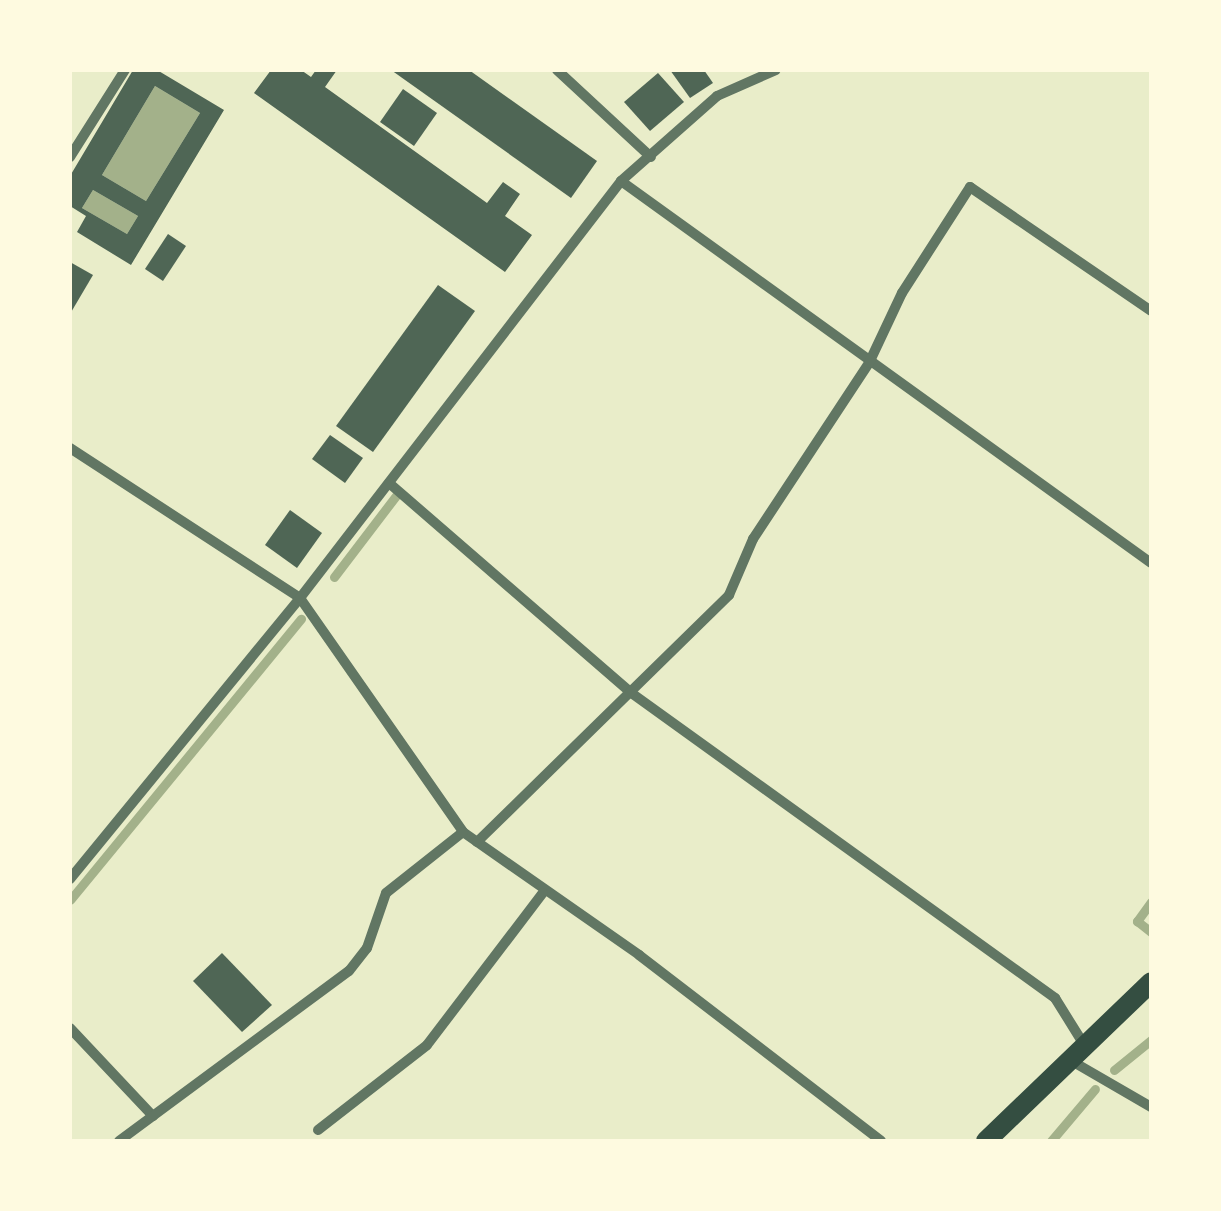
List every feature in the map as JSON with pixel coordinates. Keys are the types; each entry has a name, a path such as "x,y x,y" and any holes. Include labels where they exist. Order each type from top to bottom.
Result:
{"main road":[{"path":"986,1141 1075,1050 1151,982"}],"street":[{"path":"70,157 126,70"},
{"path":"557,70 651,156"},
{"path":"70,879 300,598 621,181 718,96 776,70"},
{"path":"621,181 868,363 1151,562"},
{"path":"477,842 728,594 753,539 868,363 902,294 970,187 1151,311"},
{"path":"70,448 300,598 463,832 543,892 639,955 880,1141"},
{"path":"389,483 630,692 1055,998 1075,1050 1151,1107"},
{"path":"119,1141 349,971 366,948 386,893 463,832"},
{"path":"318,1130 427,1045 543,892"},
{"path":"70,1028 153,1116"}],"shaded area":[{"path":"155,86 200,113 146,201 102,175"},
{"path":"93,190 138,216 127,234 82,208"}],"building":[{"path":"133,70 157,70 224,110 131,265 77,232 86,216 70,206 70,176","holes":["155,86 200,113 146,201 102,175","93,190 138,216 127,234 82,208"]},
{"path":"271,70 301,70 311,77 316,70 337,70 325,87 487,203 503,182 520,194 505,216 532,235 505,272 254,93"},
{"path":"391,70 469,70 597,161 571,198"},
{"path":"670,70 704,70 713,83 690,98"},
{"path":"658,73 684,102 650,131 624,102"},
{"path":"403,89 437,113 414,146 380,122"},
{"path":"168,234 186,246 163,281 145,269"},
{"path":"70,262 93,275 70,314"},
{"path":"438,285 475,311 373,452 336,426"},
{"path":"330,435 363,458 345,483 312,459"},
{"path":"290,510 322,533 297,568 265,545"},
{"path":"222,953 272,1005 242,1032 193,981"}],"waterway":[{"path":"334,577 398,493"},
{"path":"70,900 301,619"},
{"path":"1151,902 1137,921 1151,932"},
{"path":"1114,1070 1151,1040"},
{"path":"1051,1141 1095,1089"}]}
